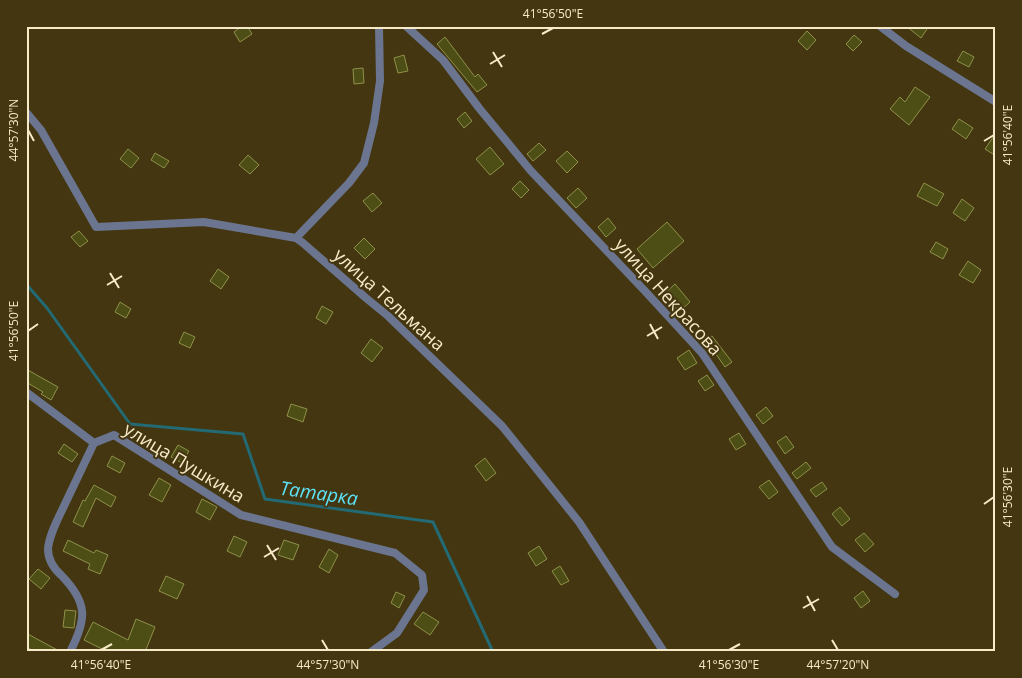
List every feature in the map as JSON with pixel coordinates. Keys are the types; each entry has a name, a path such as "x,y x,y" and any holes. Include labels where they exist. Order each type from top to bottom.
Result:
{"street":[{"path":"26,112 41,130 96,227 204,222 296,238 349,183 364,163 374,123 380,82 379,26"},
{"name":"улица Некрасова","path":"406,26 443,60 479,108 531,171 702,353 832,547 895,594"},
{"path":"880,26 906,46 996,102"},
{"name":"улица Тельмана","path":"296,238 388,316 502,426 579,522 664,652"},
{"path":"26,392 94,443 58,519 48,551 55,569 74,588 81,601 83,612 81,626 70,652"},
{"name":"улица Пушкина","path":"94,443 114,435 241,515 395,553 422,575 424,590 397,633 371,652"}],"building":[{"path":"242,26 247,26 252,34 240,42 234,32"},
{"path":"906,26 929,26 921,38"},
{"path":"807,31 816,40 807,50 798,41"},
{"path":"854,35 862,42 853,51 846,44"},
{"path":"445,37 475,77 478,74 487,85 477,92 437,44"},
{"path":"963,51 974,57 969,67 957,61"},
{"path":"404,55 408,71 398,73 394,58"},
{"path":"363,68 364,83 354,84 353,69"},
{"path":"915,87 930,97 909,125 890,109 900,97 905,102"},
{"path":"465,112 472,121 464,128 457,119"},
{"path":"959,119 973,128 966,139 952,129"},
{"path":"996,133 996,156 985,149"},
{"path":"539,143 546,150 533,161 527,154"},
{"path":"490,147 504,164 490,175 476,159"},
{"path":"128,149 139,158 131,168 120,159"},
{"path":"567,151 578,162 567,173 556,161"},
{"path":"155,153 169,161 164,168 151,160"},
{"path":"248,155 259,165 250,174 239,165"},
{"path":"520,181 529,190 521,198 512,189"},
{"path":"924,183 944,194 937,206 917,196"},
{"path":"578,188 587,198 576,208 567,198"},
{"path":"373,193 382,203 372,212 363,201"},
{"path":"962,199 974,208 965,221 953,213"},
{"path":"608,218 616,228 606,237 598,227"},
{"path":"667,222 684,241 653,268 637,249"},
{"path":"79,231 88,241 80,247 71,237"},
{"path":"364,238 375,249 365,259 354,248"},
{"path":"936,242 948,249 943,259 930,252"},
{"path":"968,261 981,270 973,283 959,275"},
{"path":"218,269 229,277 221,289 210,281"},
{"path":"675,284 690,302 679,312 664,294"},
{"path":"120,302 131,309 126,318 115,312"},
{"path":"322,306 333,312 326,324 316,318"},
{"path":"184,332 195,337 190,348 179,343"},
{"path":"712,336 732,362 725,367 706,340"},
{"path":"371,339 383,348 372,362 361,353"},
{"path":"689,350 697,363 685,370 677,358"},
{"path":"26,369 58,387 51,400 41,394 43,392 26,382"},
{"path":"707,375 714,385 705,391 698,381"},
{"path":"291,404 307,409 303,422 287,416"},
{"path":"766,407 773,416 763,424 756,415"},
{"path":"739,433 746,444 736,450 729,439"},
{"path":"786,436 794,447 785,454 777,442"},
{"path":"64,444 78,454 72,462 58,453"},
{"path":"178,445 189,451 182,463 171,457"},
{"path":"112,456 125,463 120,473 107,466"},
{"path":"485,458 496,473 486,481 475,466"},
{"path":"806,462 811,468 797,479 792,473"},
{"path":"159,478 171,485 162,502 149,495"},
{"path":"769,480 778,492 769,499 759,487"},
{"path":"822,482 827,489 816,497 810,490"},
{"path":"94,485 116,497 111,507 96,498 83,527 73,522 83,500 85,501"},
{"path":"202,499 217,507 210,520 196,512"},
{"path":"840,507 850,519 842,526 832,514"},
{"path":"864,533 874,544 865,552 855,540"},
{"path":"234,536 247,542 240,557 227,551"},
{"path":"68,540 94,553 96,550 108,555 100,574 88,569 90,564 63,551"},
{"path":"284,540 299,545 293,560 278,555"},
{"path":"539,546 547,559 536,566 528,553"},
{"path":"329,549 338,555 329,573 319,567"},
{"path":"560,566 569,581 561,585 552,571"},
{"path":"38,569 50,578 41,589 29,579"},
{"path":"166,576 184,584 177,599 159,591"},
{"path":"863,591 870,601 861,608 854,598"},
{"path":"396,592 405,596 399,608 391,603"},
{"path":"65,610 76,611 74,628 63,627"},
{"path":"423,612 439,622 430,635 414,624"},
{"path":"136,619 155,627 145,652 108,652 84,640 93,622 128,640"},
{"path":"26,633 61,652 36,652 26,647"}],"waterway":[{"name":"Татарка","path":"26,284 47,308 130,424 243,434 265,499 433,522 493,652"}]}
